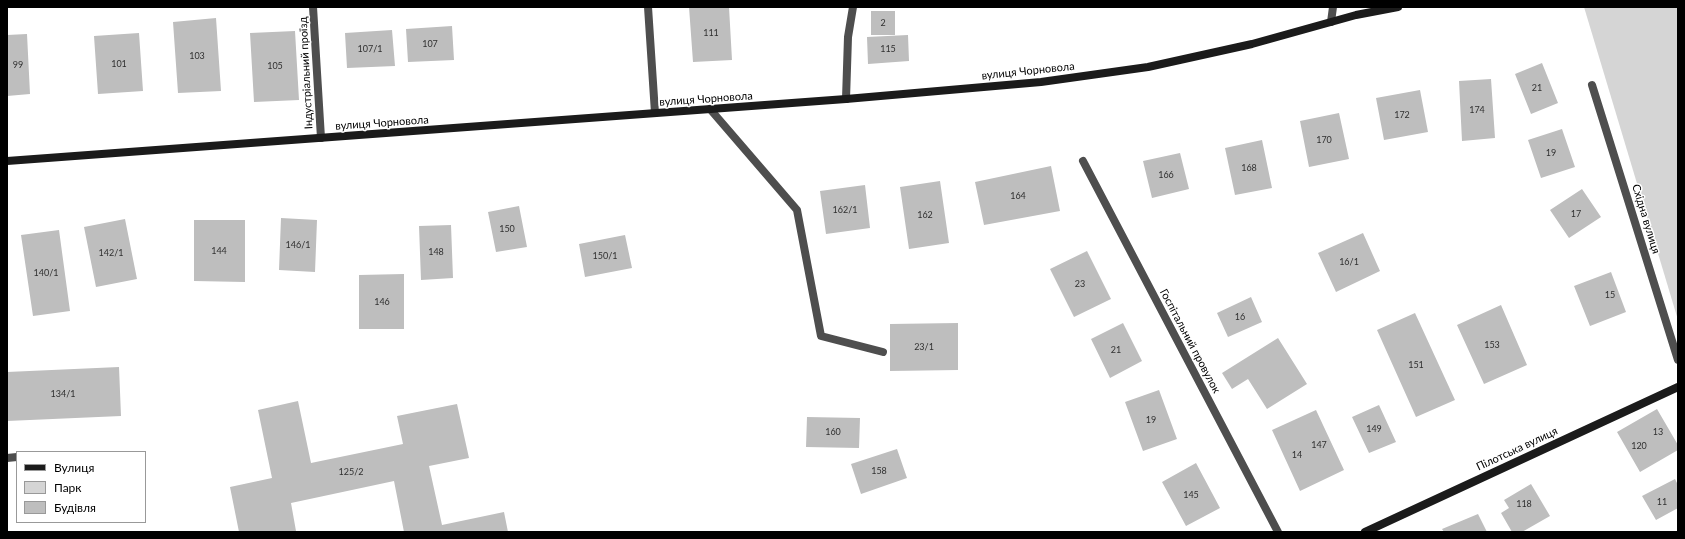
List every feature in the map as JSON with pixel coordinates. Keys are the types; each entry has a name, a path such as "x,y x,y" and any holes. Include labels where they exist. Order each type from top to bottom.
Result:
{"street":[{"name":"Індустріальний проїзд","path":"313,7 321,138"},
{"path":"648,7 655,113"},
{"path":"846,99 848,37 853,7"},
{"path":"1331,22 1333,7"},
{"name":"вулиця Чорновола","path":"7,161 846,99 1042,82 1148,67 1252,44 1331,22 1398,7"},
{"name":"Східна вулиця","path":"1592,85 1678,360"},
{"path":"710,109 797,210 821,336 883,352"},
{"name":"Госпітальний провулок","path":"1083,161 1278,532"},
{"name":"Пілотська вулиця","path":"1365,532 1678,387"}],"green space":[{"path":"1584,7 1678,7 1678,320"}],"building":[{"path":"689,7 729,7 732,60 693,62"},
{"path":"871,11 895,11 895,35 871,35"},
{"path":"216,18 221,91 178,93 173,22"},
{"path":"452,26 454,60 408,62 406,29"},
{"path":"392,30 395,66 347,68 345,33"},
{"path":"295,31 299,100 254,102 250,33"},
{"path":"139,33 143,91 98,94 94,36"},
{"path":"27,34 30,94 7,96 7,35"},
{"path":"908,35 909,61 868,64 867,37"},
{"path":"1542,63 1558,103 1531,114 1515,74"},
{"path":"1491,79 1495,138 1462,141 1459,81"},
{"path":"1420,90 1428,132 1384,140 1376,98"},
{"path":"1339,113 1349,159 1309,167 1300,121"},
{"path":"1562,129 1575,167 1541,178 1528,140"},
{"path":"1262,140 1272,188 1235,195 1225,148"},
{"path":"1180,153 1189,189 1152,198 1143,161"},
{"path":"1051,166 1060,211 984,225 975,182"},
{"path":"940,181 949,243 909,249 900,187"},
{"path":"865,185 870,228 826,234 820,191"},
{"path":"1582,189 1601,217 1569,238 1550,210"},
{"path":"519,206 527,247 496,252 488,212"},
{"path":"281,218 317,220 315,272 279,270"},
{"path":"125,219 137,279 96,287 84,227"},
{"path":"194,220 245,220 245,282 194,281"},
{"path":"451,225 453,278 421,280 419,226"},
{"path":"59,230 70,311 33,316 21,235"},
{"path":"1363,233 1380,271 1336,292 1318,253"},
{"path":"625,235 632,268 585,277 579,244"},
{"path":"1087,251 1111,299 1074,317 1050,269"},
{"path":"1611,272 1626,312 1590,326 1574,286"},
{"path":"404,274 404,329 359,329 359,275"},
{"path":"1251,297 1262,322 1228,337 1217,313"},
{"path":"1501,305 1527,365 1484,384 1457,325"},
{"path":"1415,313 1455,400 1416,417 1377,330"},
{"path":"958,323 958,370 890,371 890,324"},
{"path":"1123,323 1142,361 1110,378 1091,339"},
{"path":"1278,338 1307,384 1267,409 1248,379 1232,389 1222,373"},
{"path":"119,367 121,416 7,421 7,372"},
{"path":"1159,390 1177,439 1143,451 1125,402"},
{"path":"298,401 311,463 403,444 397,416 457,404 469,458 429,466 442,525 504,512 508,532 404,532 394,481 291,503 296,531 239,532 230,487 272,478 258,410"},
{"path":"1379,405 1396,442 1369,453 1352,417"},
{"path":"1657,409 1678,445 1678,450 1640,472 1617,432"},
{"path":"1316,410 1344,470 1300,491 1272,430"},
{"path":"807,417 860,418 859,448 806,447"},
{"path":"897,449 907,478 861,494 851,464"},
{"path":"1196,463 1220,508 1186,526 1162,482"},
{"path":"1675,479 1678,485 1678,508 1656,520 1642,496"},
{"path":"1531,484 1550,516 1522,532 1512,532 1501,513 1509,508 1504,500"},
{"path":"1478,514 1487,532 1444,532 1442,529"}]}
